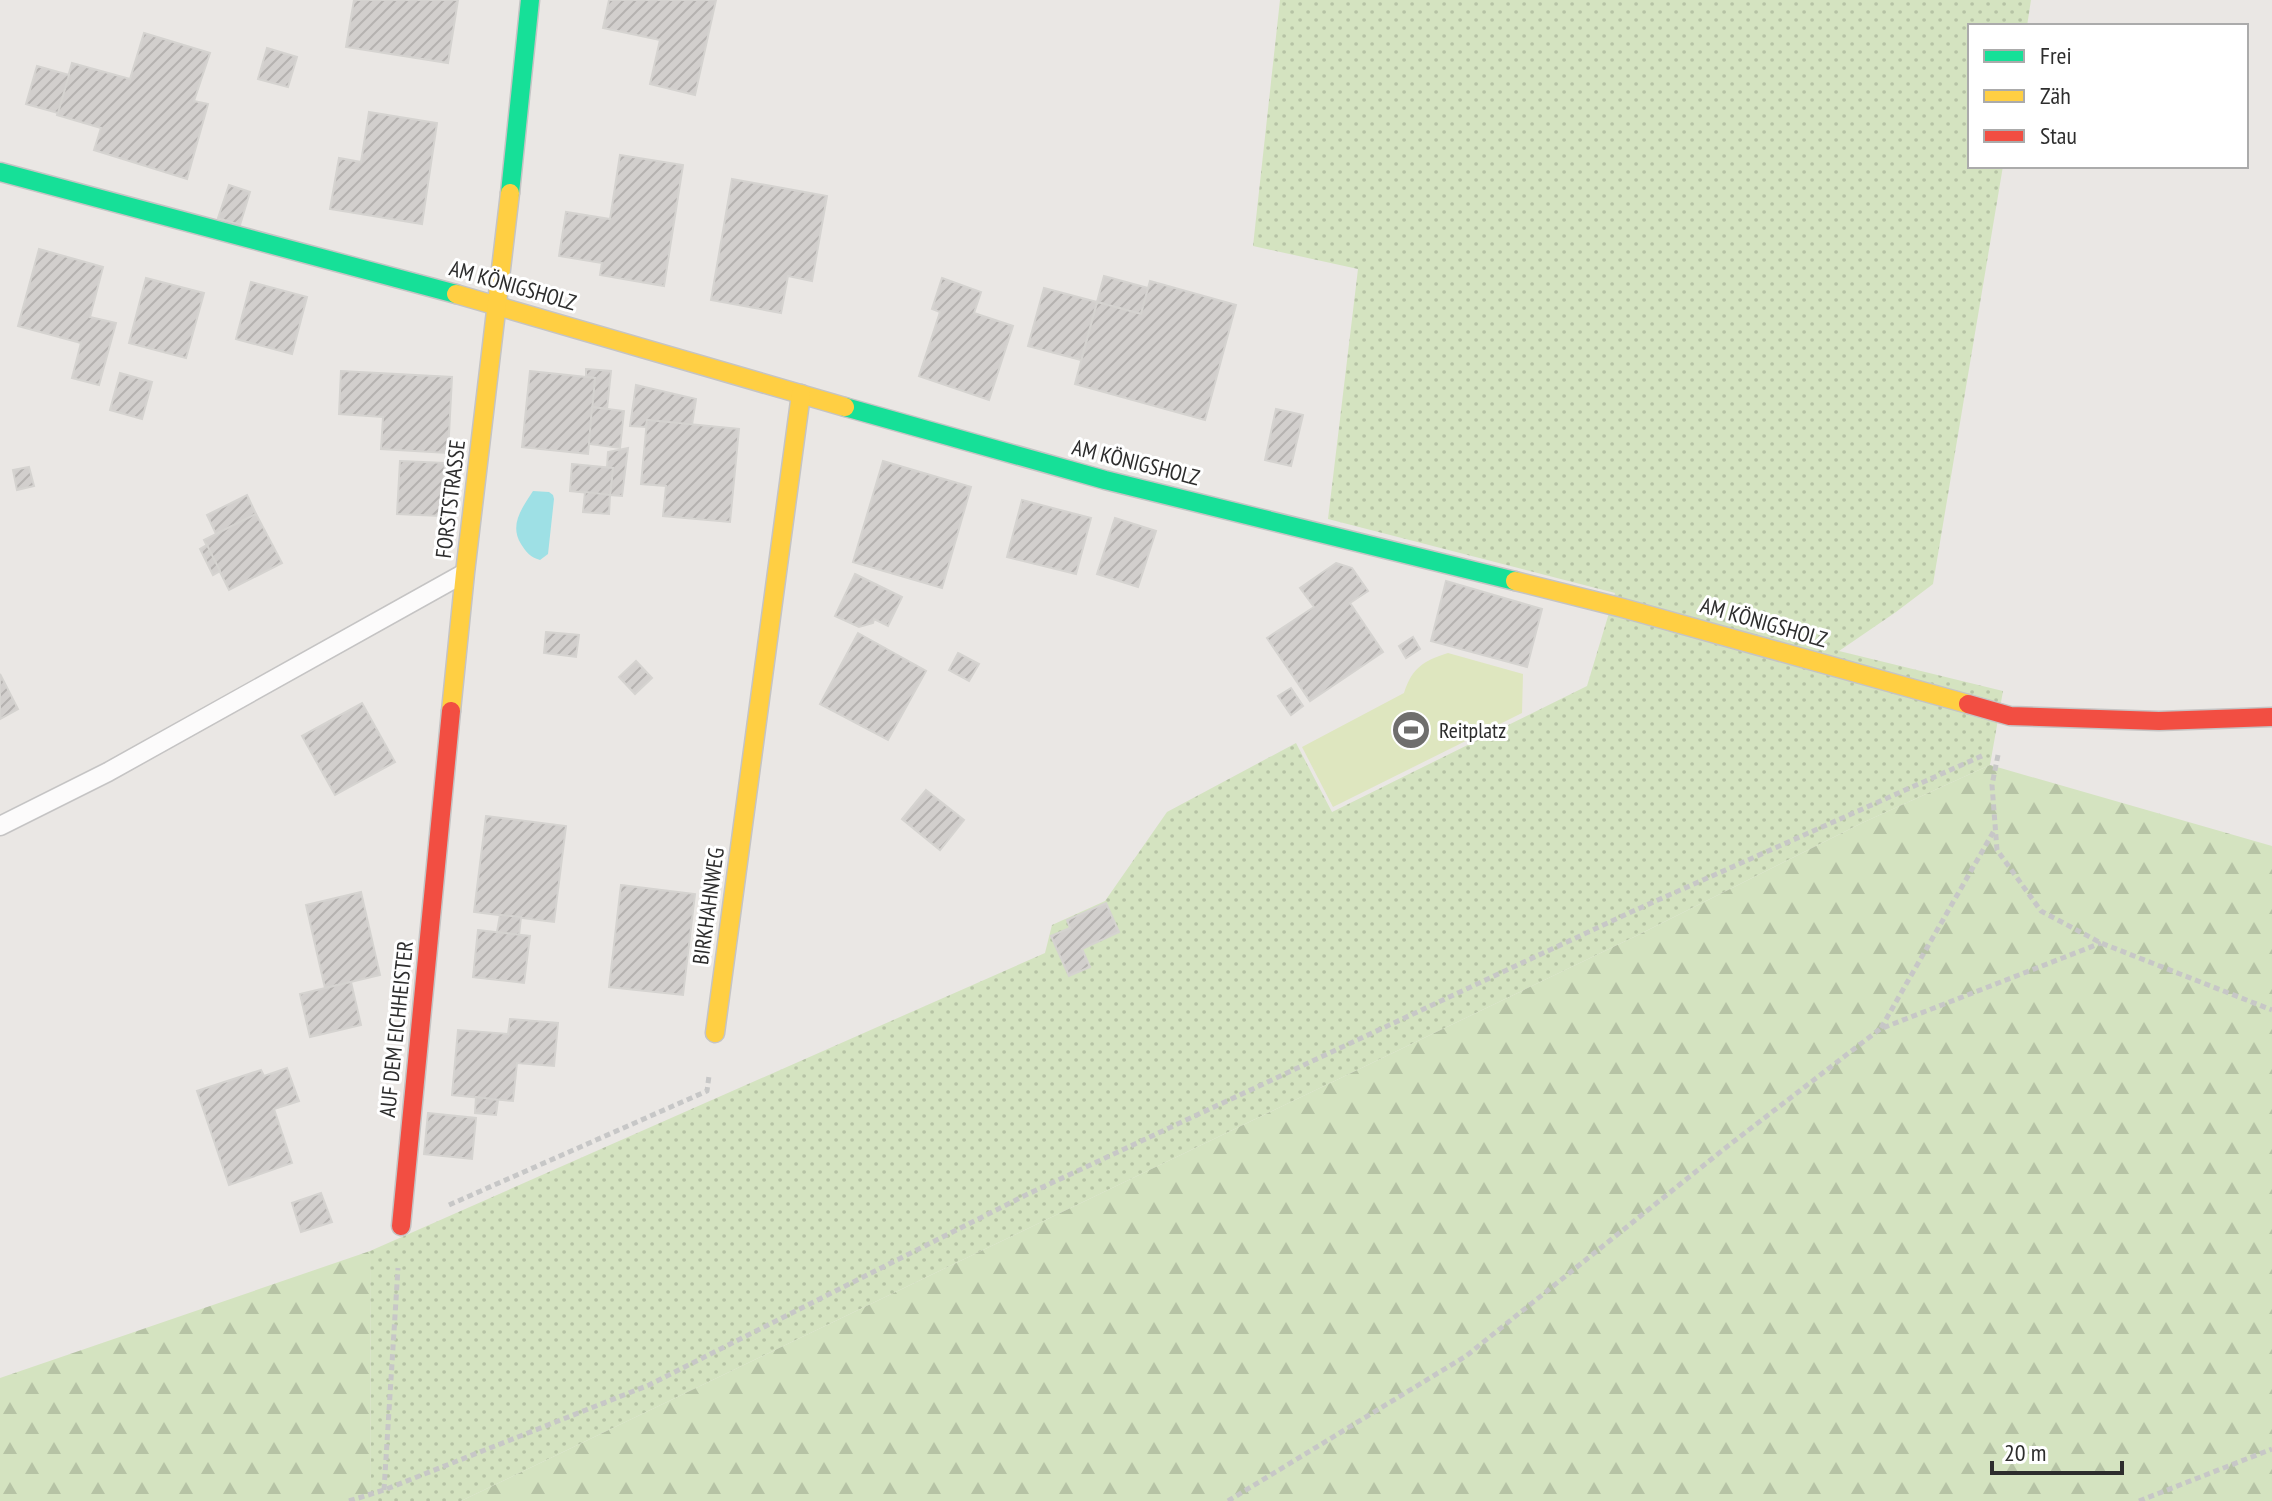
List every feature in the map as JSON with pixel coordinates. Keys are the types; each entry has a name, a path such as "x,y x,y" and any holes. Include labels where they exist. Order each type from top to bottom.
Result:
{"street":[{"name":"FORSTSTRASSE","path":"465,573 498,305 530,0"},
{"name":"AM KÖNIGSHOLZ","path":"0,172 498,305 1105,480 1619,607 2010,716 2159,721 2272,717"},
{"name":"BIRKHAHNWEG","path":"715,1033 801,394"},
{"name":"AUF DEM EICHHEISTER","path":"401,1226 465,573"}],"lane":[{"name":"FORSTSTRASSE","path":"0,826 108,772 465,573"}],"path":[{"path":"349,1501 649,1385 1028,1194 1617,919 1999,748 1992,785 1997,850 2041,911 2101,943 2272,1010"},
{"path":"1880,1029 1995,829"},
{"path":"1228,1501 1466,1356 1724,1149 1880,1029 2101,943"},
{"path":"384,1490 401,1226 707,1091 715,1033"},
{"path":"2139,1501 2272,1449"}],"green space":[{"path":"1280,0 2031,0 2027,24 1968,24 1968,168 2003,168 1933,584 1839,651 2003,691 1990,765 1862,823 1636,936 461,1501 371,1501 370,1251 1045,953 1052,925 1105,901 1167,812 1296,743 1332,812 1587,686 1615,593 1328,519 1358,269 1253,246"},
{"name":"Reitplatz","path":"1448,653 1523,674 1522,713 1333,807 1302,747 1404,693 1411,677 1420,667"},
{"path":"1990,765 2272,846 2272,1501 461,1501 1636,936 1862,823"},
{"path":"370,1251 371,1501 0,1501 0,1378"}],"water":[{"path":"533,491 549,492 554,499 548,554 540,560 525,550 516,530 518,517"}],"building":[{"path":"354,0 458,0 448,63 346,47"},
{"path":"609,0 716,0 695,95 650,84 660,40 603,28"},
{"path":"144,33 210,53 194,101 208,104 187,179 94,150 101,128 57,115 72,63 130,79"},
{"path":"267,48 297,57 288,87 258,79"},
{"path":"37,66 69,75 58,113 26,104"},
{"path":"369,112 437,123 422,224 330,209 339,158 361,162"},
{"path":"620,155 683,165 664,286 600,275 602,263 559,256 566,212 610,219"},
{"path":"732,179 827,196 812,281 788,276 781,313 711,300"},
{"path":"229,185 250,192 240,225 218,218"},
{"path":"39,249 103,267 90,317 116,323 99,385 72,378 81,343 18,326"},
{"path":"1104,276 1148,288 1141,314 1097,302"},
{"path":"146,278 204,293 186,358 129,343"},
{"path":"942,278 981,292 974,313 1013,326 989,400 919,376 940,312 932,309"},
{"path":"1150,281 1236,305 1205,420 1075,384 1097,302 1141,314"},
{"path":"251,282 307,297 292,354 236,339"},
{"path":"1044,288 1097,302 1081,360 1028,346"},
{"path":"586,369 611,371 607,409 592,407 595,378 586,377"},
{"path":"341,371 452,377 448,453 381,449 383,417 339,414"},
{"path":"530,371 595,378 588,454 522,447"},
{"path":"120,373 152,382 142,419 110,410"},
{"path":"636,385 696,399 692,425 647,420 646,427 630,426"},
{"path":"592,407 624,411 620,448 589,444"},
{"path":"1276,409 1303,415 1291,466 1265,460"},
{"path":"647,420 739,429 730,522 663,516 666,486 641,484"},
{"path":"628,448 622,496 610,495 613,468 607,468 608,452"},
{"path":"400,461 445,463 441,516 397,514"},
{"path":"883,461 971,487 942,588 853,562"},
{"path":"572,464 613,468 610,495 570,491"},
{"path":"29,467 34,486 17,490 13,470"},
{"path":"585,492 610,495 609,514 583,512"},
{"path":"247,495 256,514 216,534 207,515"},
{"path":"1022,500 1091,518 1076,574 1007,557"},
{"path":"256,514 282,563 229,590 204,540"},
{"path":"1115,518 1156,531 1138,587 1097,574"},
{"path":"207,545 220,571 213,575 200,549"},
{"path":"1336,563 1352,568 1368,591 1350,603 1383,652 1310,701 1267,638 1314,607 1300,588"},
{"path":"855,574 902,597 888,626 874,619 873,623 859,627 835,616"},
{"path":"1446,581 1542,609 1527,667 1431,641"},
{"path":"546,632 579,635 576,657 544,653"},
{"path":"858,633 926,671 888,740 820,704"},
{"path":"1413,637 1420,649 1406,658 1399,646"},
{"path":"958,653 979,664 969,681 949,670"},
{"path":"636,661 652,678 635,694 619,677"},
{"path":"0,674 18,709 0,719"},
{"path":"1291,688 1303,706 1291,715 1278,696"},
{"path":"362,703 395,762 335,795 302,736"},
{"path":"926,790 964,820 940,850 902,819"},
{"path":"486,816 566,826 554,922 474,912"},
{"path":"621,885 695,894 683,995 609,987"},
{"path":"361,892 380,975 325,988 306,905"},
{"path":"1106,903 1119,932 1082,949 1090,967 1069,976 1051,936 1070,928 1067,920"},
{"path":"500,915 521,917 519,935 497,932"},
{"path":"478,930 530,936 524,983 473,977"},
{"path":"351,982 361,1025 310,1037 300,994"},
{"path":"510,1019 558,1023 554,1066 517,1063 513,1101 452,1095 458,1030 508,1034"},
{"path":"287,1068 299,1101 274,1109 292,1163 229,1185 197,1091 261,1070 264,1076"},
{"path":"476,1097 498,1100 496,1115 475,1113"},
{"path":"428,1113 476,1118 472,1159 424,1154"},
{"path":"321,1193 332,1222 301,1232 292,1203"}],"traffic: fast":[{"path":"510,193 530,0"},
{"path":"0,172 456,294"},
{"path":"845,407 1105,480 1515,581"}],"traffic: slow":[{"path":"451,711 510,193"},
{"path":"456,294 845,407"},
{"path":"715,1033 801,394"},
{"path":"1515,581 1968,704"}],"traffic: jam":[{"path":"1968,704 2010,716 2159,721 2272,717"},
{"path":"401,1226 451,711"}],"place":[{"name":"Reitplatz","path":"1411,730"}]}
